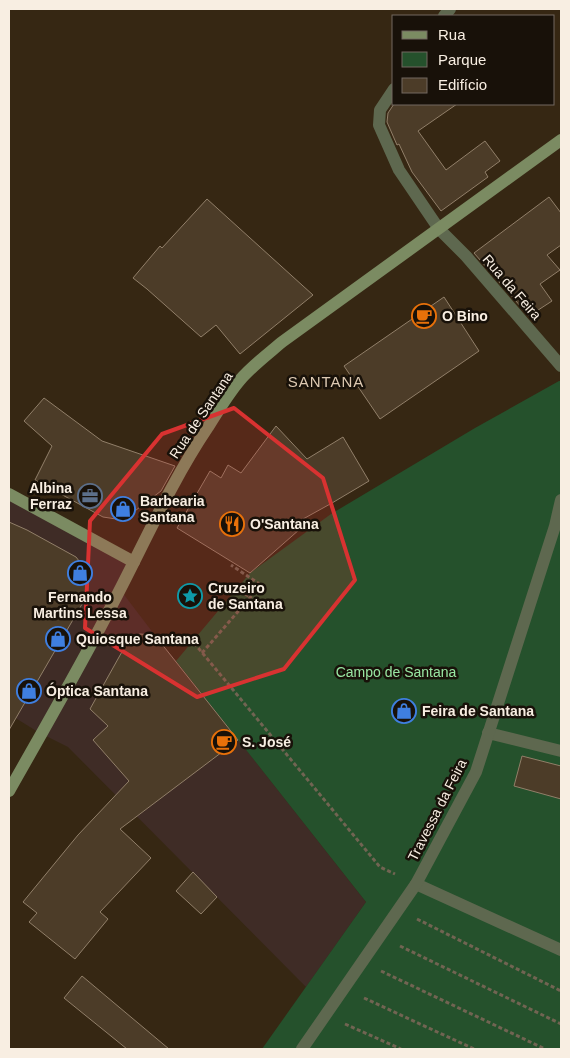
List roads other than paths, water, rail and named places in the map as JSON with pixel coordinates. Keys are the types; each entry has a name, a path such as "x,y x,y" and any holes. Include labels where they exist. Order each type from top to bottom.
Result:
{"main road":[{"name":"Rua de Santana","path":"9,792 74,677 166,498 196,445 240,380 252,367 282,342 561,140"},
{"path":"9,494 134,562"}],"street":[{"name":"Rua da Feira","path":"392,92 380,110 380,125 399,170 439,229 466,256 561,366"},
{"name":"Travessa da Feira","path":"302,1049 416,884 476,772 555,526 561,500"},
{"path":"488,733 561,751"},
{"path":"416,884 561,950"}],"place":[{"name":"O Bino","path":"424,316"},
{"name":"Albina Ferraz","path":"90,496"},
{"name":"Barbearia Santana","path":"123,509"},
{"name":"O'Santana","path":"232,524"},
{"name":"Fernando Martins Lessa","path":"80,573"},
{"name":"Cruzeiro de Santana","path":"190,596"},
{"name":"Quiosque Santana","path":"58,639"},
{"name":"Óptica Santana","path":"29,691"},
{"name":"Feira de Santana","path":"404,711"},
{"name":"S. José","path":"224,742"}],"district":[{"name":"SANTANA","path":"326,381"}],"park label":[{"name":"Campo de Santana","path":"396,672"}]}
